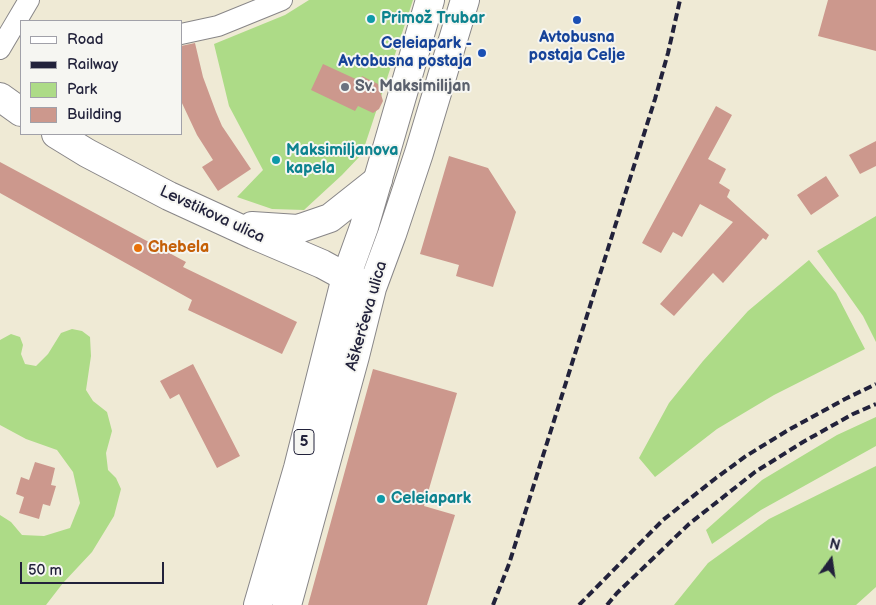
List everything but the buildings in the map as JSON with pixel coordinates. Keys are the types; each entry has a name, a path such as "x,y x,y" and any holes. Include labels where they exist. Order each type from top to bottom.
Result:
{"main road":[{"name":"Aškerčeva ulica","path":"258,605 298,468 346,277 364,227 430,0"},
{"name":"Aškerčeva ulica","path":"287,605 372,288 419,153 465,0"},
{"path":"0,97 20,111"},
{"name":"Levstikova ulica","path":"58,135 87,153 161,192 372,288"},
{"path":"231,224 298,229 330,218 378,180"}],"street":[{"path":"0,48 29,0"},
{"path":"182,34 218,26 282,0"}],"green space":[{"path":"309,0 413,0 362,154 304,210 272,209 237,197 263,170 229,106 214,44 285,15"},
{"path":"876,216 876,342 863,316 817,251"},
{"path":"809,260 836,293 865,349 774,395 717,429 655,477 639,458 669,403 703,361 748,311"},
{"path":"72,329 82,331 90,337 91,356 86,390 93,401 107,412 112,431 106,453 108,470 116,478 121,489 114,516 92,552 63,583 46,605 0,605 0,515 11,522 22,535 44,536 70,528 80,503 73,472 57,450 26,439 0,425 0,340 11,334 20,337 23,345 21,354 25,364 36,366 48,354 61,333"},
{"path":"876,417 876,446 761,510 712,544 706,530 762,480 837,435"},
{"path":"876,466 876,587 856,605 674,605 708,563 769,519"}],"railway":[{"path":"493,605 509,564 655,99 680,0"},
{"path":"579,605 663,520 716,478 746,456 790,429 876,384"},
{"path":"607,605 617,593 689,524 755,472 803,442 853,414 876,404"}],"place":[{"name":"Primož Trubar","path":"371,19"},
{"name":"Avtobusna postaja Celje","path":"577,20"},
{"name":"Celeiapark - Avtobusna postaja","path":"482,53"},
{"name":"Sv. Maksimilijan","path":"345,87"},
{"name":"Maksimiljanova kapela","path":"276,160"},
{"name":"Chebela","path":"138,248"},
{"name":"Celeiapark","path":"381,499"}]}
